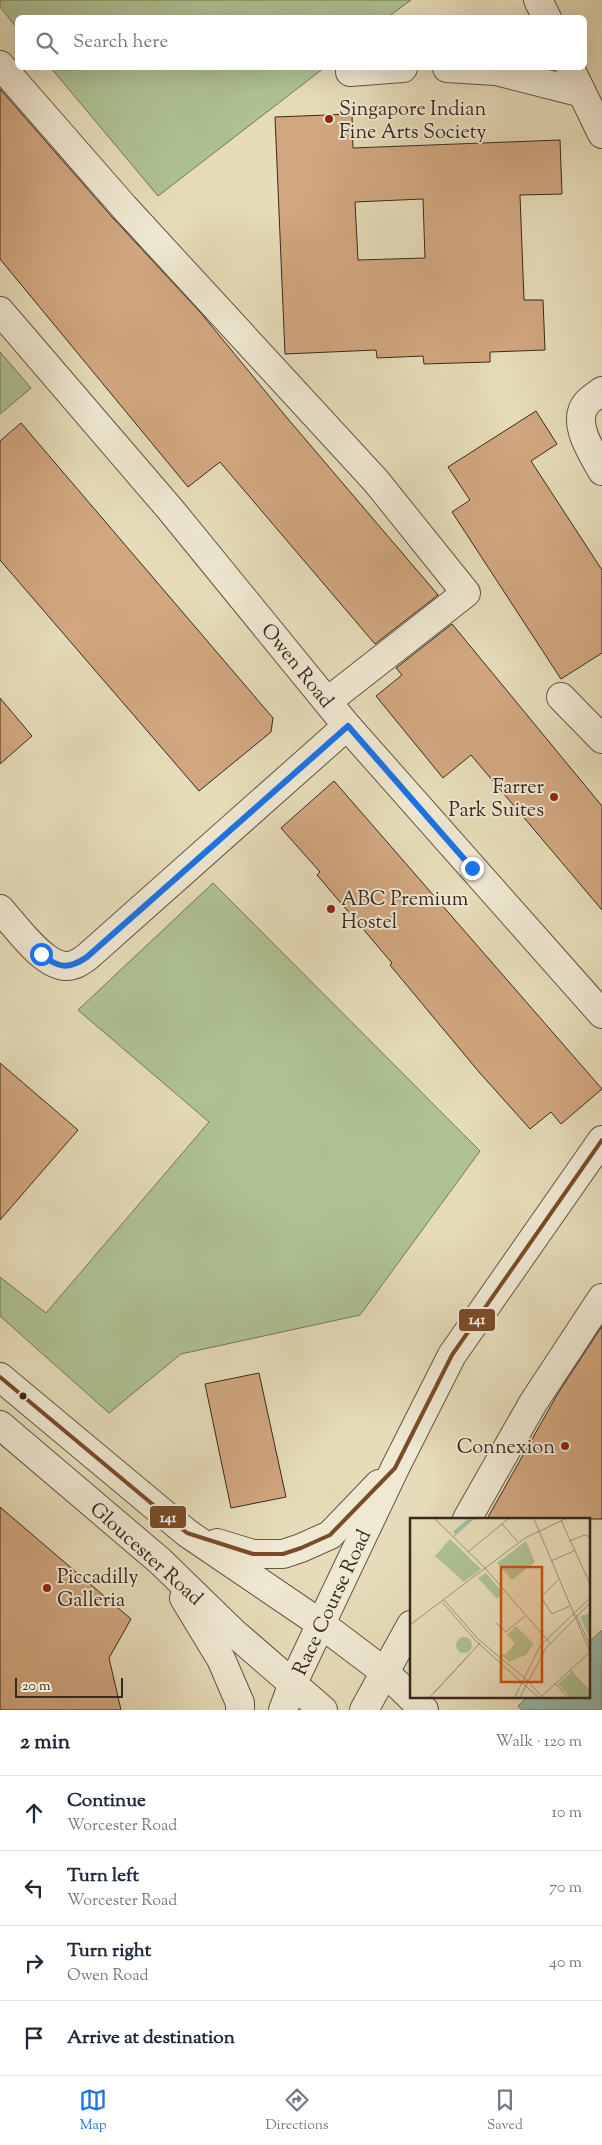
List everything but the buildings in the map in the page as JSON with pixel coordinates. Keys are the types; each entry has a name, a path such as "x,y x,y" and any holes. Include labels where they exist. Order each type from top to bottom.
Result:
{"street":[{"path":"538,0 546,15"},
{"path":"0,65 124,207 380,485 466,593 328,702"},
{"path":"350,72 376,70"},
{"path":"479,70 496,71 582,92"},
{"path":"571,70 602,134"},
{"name":"Owen Road","path":"0,311 170,508 348,726 602,1014"},
{"path":"602,391 586,404 582,413 582,425 586,442 602,471"},
{"path":"561,697 602,739"},
{"path":"0,909 41,954 52,963 65,966 76,964 87,957 193,865 348,726"},
{"name":"Race Course Road","path":"283,1710 293,1683 394,1468 452,1355 579,1170 602,1140"},
{"path":"468,1518 533,1403 602,1298"},
{"name":"Gloucester Road","path":"0,1377 187,1533 321,1624 386,1673 410,1696"},
{"name":"Gloucester Road","path":"2,1429 160,1561 232,1632 323,1710"},
{"path":"187,1533 253,1554 282,1554 330,1535 394,1468"},
{"path":"160,1561 221,1659 240,1703 240,1710"},
{"path":"364,1710 410,1627"},
{"name":"Gloucester Road","path":"412,1698 424,1710"}],"shaded area":[{"path":"0,0 411,0 391,15 15,15 15,26 0,7"},
{"path":"53,70 321,70 158,196"},
{"path":"0,352 31,388 0,414"},
{"path":"213,883 480,1151 360,1315 181,1354 109,1413 0,1316 0,1277 46,1313 209,1122 78,1010"},
{"path":"602,1630 602,1710 522,1710 518,1706 526,1698 590,1698 590,1641"}],"transit line":[{"name":"141","path":"0,1377 187,1533 253,1554 283,1554 301,1548 330,1535 395,1468 452,1355 602,1140"}],"place":[{"name":"Singapore Indian Fine Arts Society","path":"329,119"},
{"name":"Farrer Park Suites","path":"554,797"},
{"name":"ABC Premium Hostel","path":"331,909"},
{"name":"Connexion","path":"565,1446"},
{"name":"Piccadilly Galleria","path":"47,1588"}],"route":[{"path":"41,954 52,963 65,966 76,964 87,957 348,726 472,868"}]}
